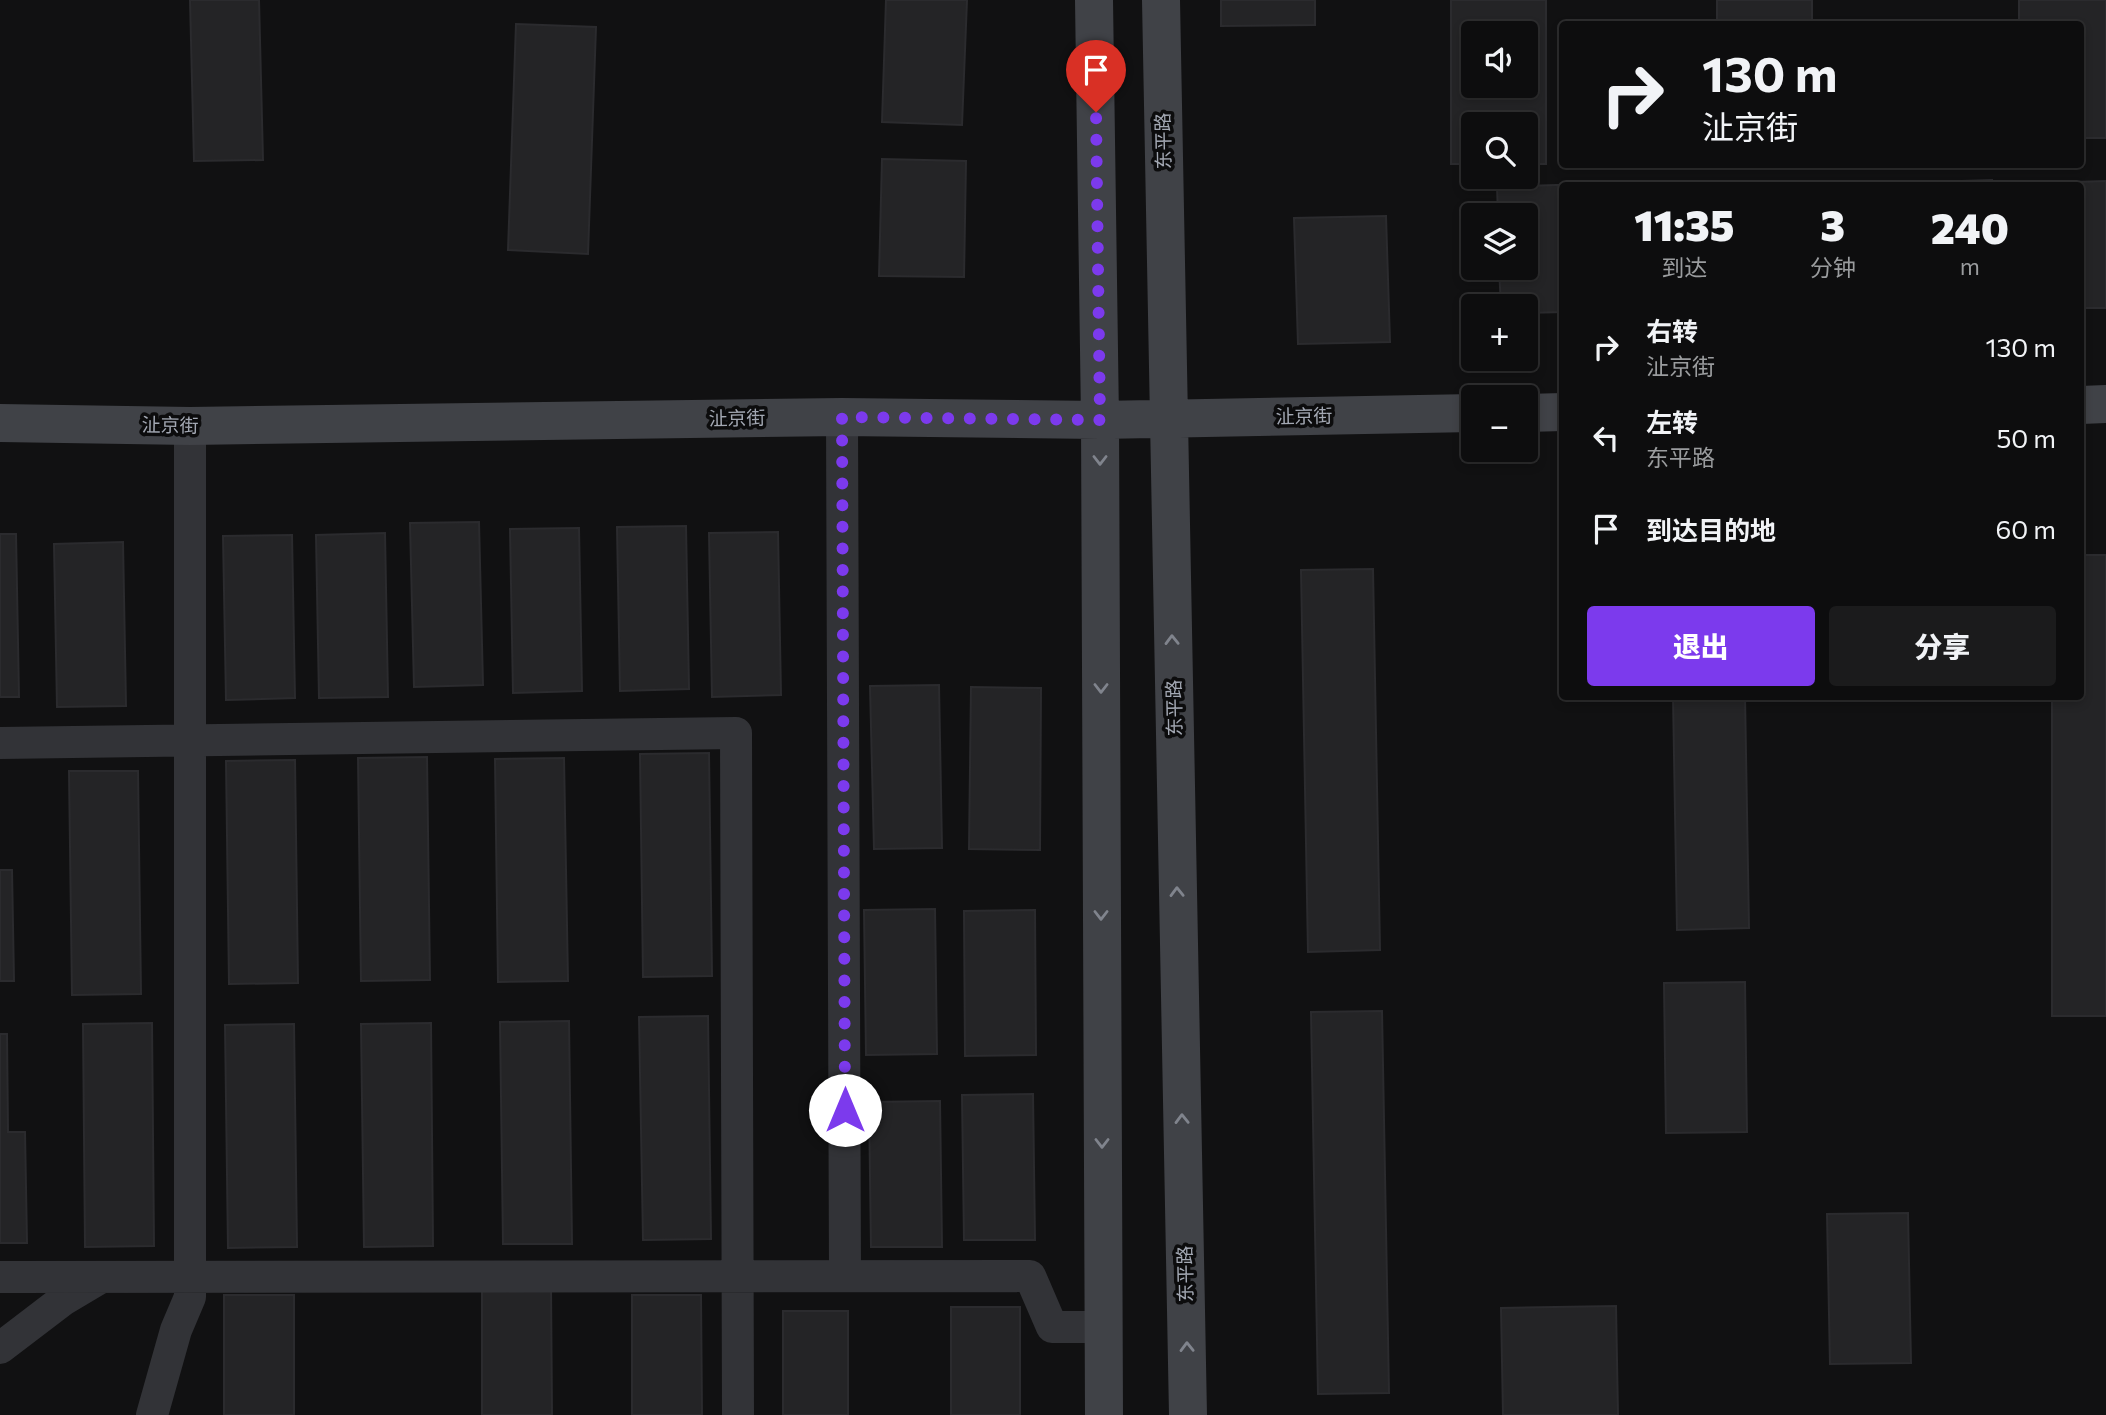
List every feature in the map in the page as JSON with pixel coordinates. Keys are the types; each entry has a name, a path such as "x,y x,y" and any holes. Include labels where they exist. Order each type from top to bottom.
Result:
{"main road":[{"path":"1094,0 1100,420 1104,1415"},
{"name":"东平路","path":"1161,0 1188,1415"},
{"path":"2084,405 2106,404"},
{"path":"1538,413 1559,412"},
{"name":"沚京街","path":"0,423 190,426 842,417 1100,420 1461,413"}],"street":[{"path":"842,417 845,1276"},
{"path":"152,1415 176,1330 190,1297 190,426"},
{"path":"0,743 736,733 738,1415"},
{"path":"0,1277 1030,1276 1052,1327 1103,1327"},
{"path":"0,1348 63,1300 101,1277"}],"building":[{"path":"190,0 259,0 263,160 194,161"},
{"path":"886,0 967,0 962,125 882,122"},
{"path":"1221,0 1315,0 1315,25 1221,26"},
{"path":"1451,0 1546,0 1546,164 1538,164 1538,112 1461,112 1461,164 1451,164"},
{"path":"1717,0 1812,0 1812,21 1717,21"},
{"path":"2019,0 2106,0 2106,138 2084,138 2084,21 2019,21"},
{"path":"516,24 596,27 588,254 508,250"},
{"path":"882,159 966,161 964,277 879,276"},
{"path":"1992,180 1992,182 1930,182"},
{"path":"2106,181 2106,308 2084,308 2084,182 2077,182"},
{"path":"1559,185 1559,312 1538,313 1538,294 1500,294 1500,280 1538,280 1538,203 1498,203 1497,189 1538,189 1538,186"},
{"path":"1386,216 1390,342 1298,344 1294,218"},
{"path":"479,522 483,685 414,687 410,523"},
{"path":"686,526 689,689 620,691 617,527"},
{"path":"579,528 582,691 513,693 510,529"},
{"path":"778,532 781,695 712,697 709,533"},
{"path":"385,533 388,697 319,698 316,535"},
{"path":"0,534 16,534 19,697 0,697"},
{"path":"292,535 295,698 226,700 223,536"},
{"path":"123,542 126,706 57,707 54,544"},
{"path":"2084,555 2106,555 2106,1016 2052,1016 2052,700 2084,700"},
{"path":"1373,569 1380,950 1308,952 1301,570"},
{"path":"939,685 942,848 874,849 870,686"},
{"path":"971,687 1041,688 1040,850 969,849"},
{"path":"1673,700 1745,700 1749,928 1677,930"},
{"path":"709,753 712,976 643,977 640,754"},
{"path":"427,757 430,980 361,981 358,758"},
{"path":"564,758 568,981 498,982 495,759"},
{"path":"295,760 298,983 229,984 226,761"},
{"path":"69,771 138,771 141,994 72,995"},
{"path":"0,870 12,870 14,981 0,981"},
{"path":"935,909 937,1054 866,1055 864,910"},
{"path":"1035,910 1036,1055 965,1056 964,911"},
{"path":"1745,982 1747,1132 1666,1133 1664,983"},
{"path":"1382,1011 1389,1393 1318,1394 1311,1012"},
{"path":"708,1016 711,1239 643,1240 639,1017"},
{"path":"569,1021 572,1244 503,1244 500,1022"},
{"path":"152,1023 154,1246 85,1247 83,1024"},
{"path":"431,1023 433,1246 364,1247 361,1024"},
{"path":"294,1024 297,1247 228,1248 225,1025"},
{"path":"0,1034 7,1034 8,1132 25,1132 27,1243 0,1243"},
{"path":"1033,1094 1035,1240 964,1240 962,1095"},
{"path":"940,1101 942,1247 871,1247 869,1102"},
{"path":"1908,1213 1911,1363 1830,1364 1827,1214"},
{"path":"482,1286 551,1286 552,1415 482,1415"},
{"path":"224,1295 294,1295 294,1415 224,1415"},
{"path":"632,1295 701,1295 702,1415 632,1415"},
{"path":"1616,1306 1618,1415 1503,1415 1501,1308"},
{"path":"951,1307 1020,1307 1020,1415 951,1415"},
{"path":"783,1311 848,1311 848,1415 783,1415"}],"route":[{"path":"845,1110 842,417 1100,420 1096,112"}]}
